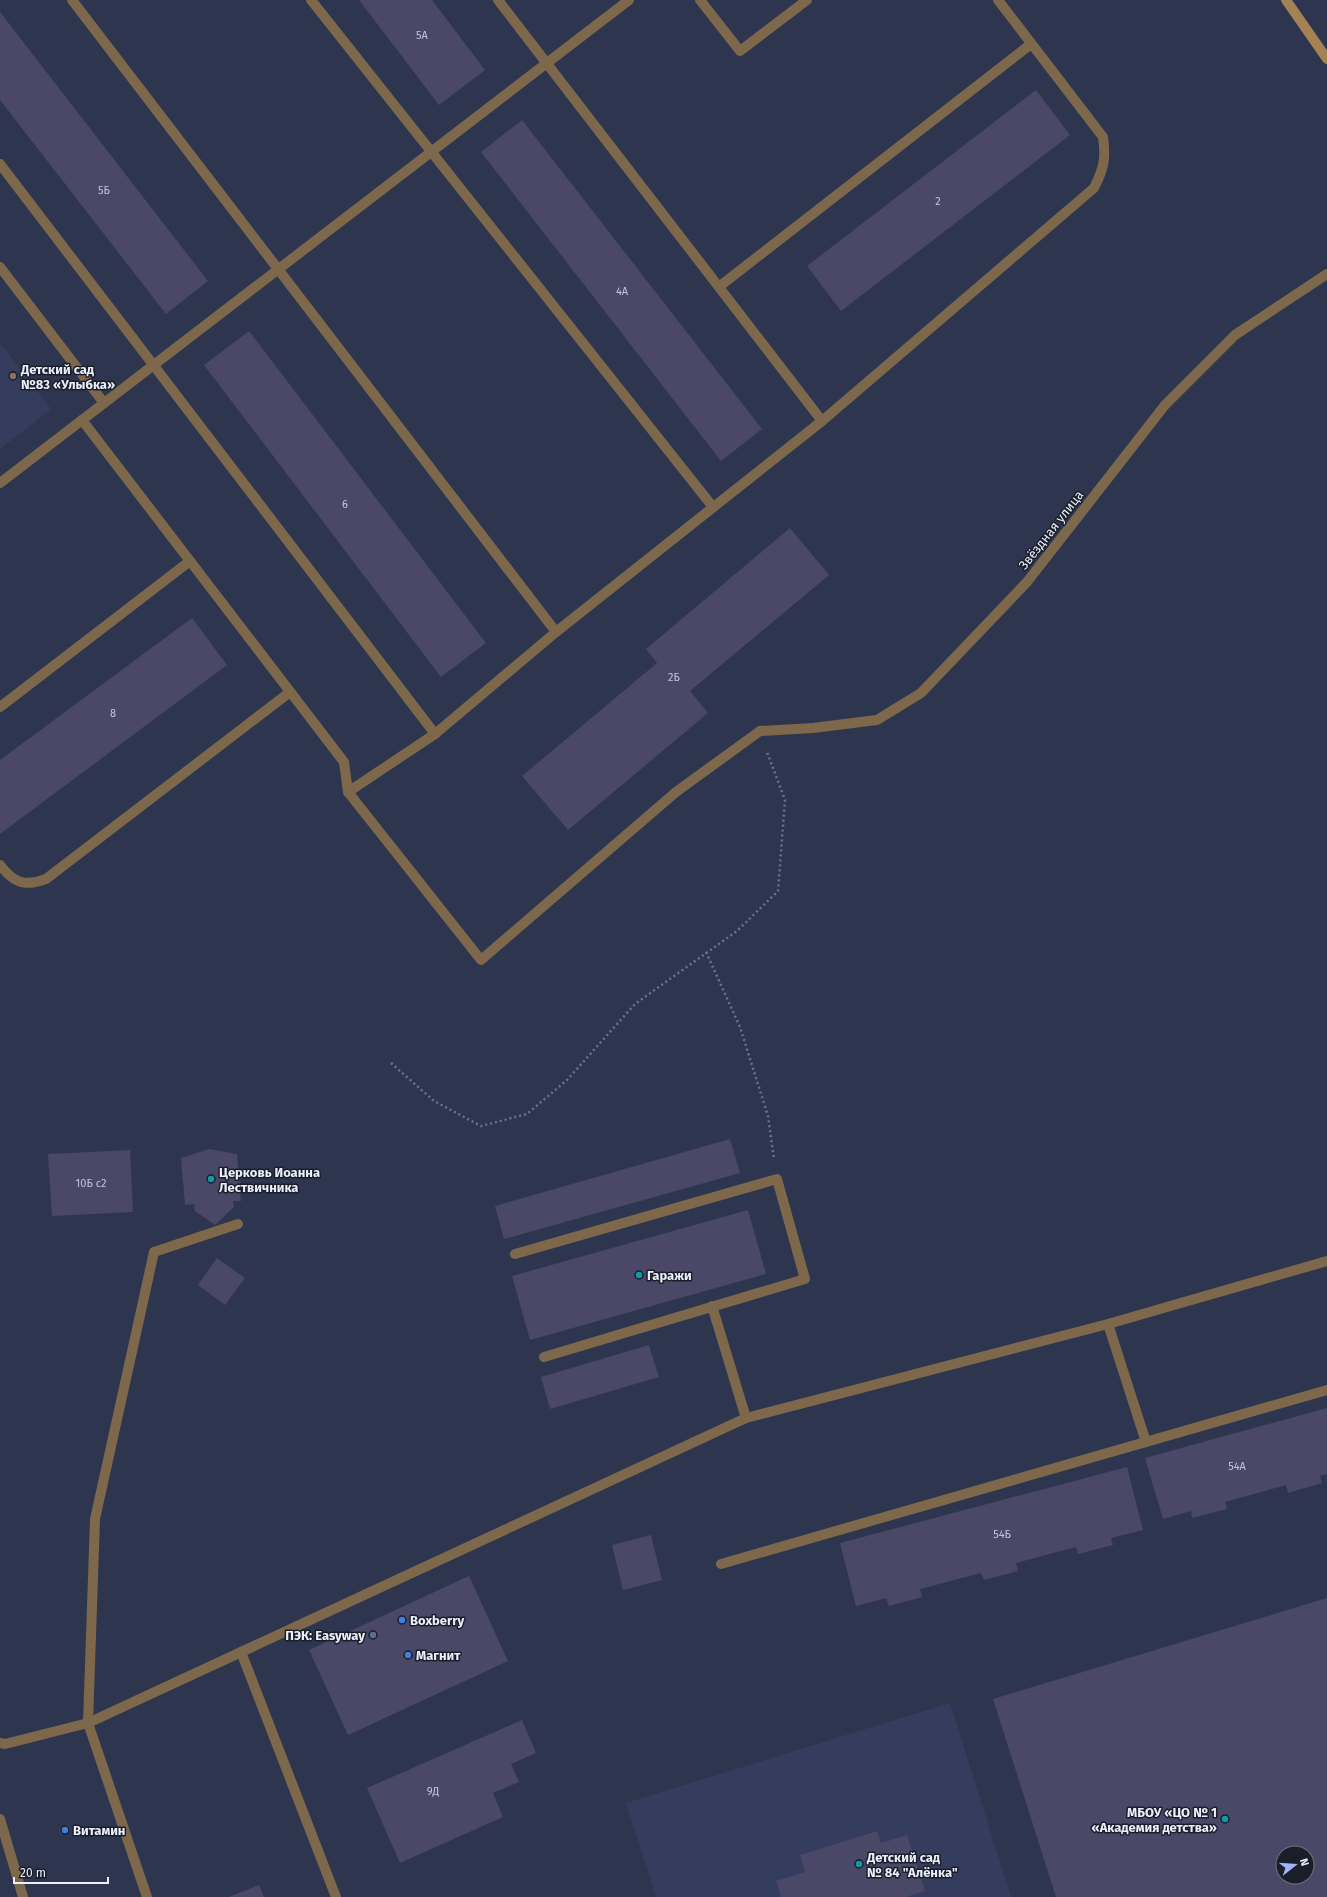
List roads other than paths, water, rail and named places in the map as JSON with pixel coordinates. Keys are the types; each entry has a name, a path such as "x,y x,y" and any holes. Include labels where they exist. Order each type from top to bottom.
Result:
{"main road":[{"path":"1286,0 1327,59"}],"street":[{"path":"72,0 556,632"},
{"path":"311,0 713,507"},
{"path":"498,0 720,286 822,421"},
{"path":"0,483 279,270 546,62 629,0"},
{"path":"700,0 740,51 807,0"},
{"path":"82,420 344,762 348,792 436,734 556,632 822,421 1094,188 1104,168 1104,137 998,0"},
{"path":"720,286 1032,44"},
{"path":"0,164 436,734"},
{"path":"0,267 104,403"},
{"name":"Звёздная улица","path":"348,792 481,960 676,792 760,731 813,728 877,720 921,693 1027,582 1165,405 1235,335 1327,274"},
{"path":"0,707 190,561"},
{"path":"0,865 8,875 18,881 33,884 46,879 290,692"},
{"path":"515,1254 777,1179 805,1279 544,1357"},
{"path":"147,1897 88,1723 95,1519 154,1252 238,1224"},
{"path":"0,1743 5,1744 88,1723 746,1418 1108,1324 1327,1261"},
{"path":"712,1306 746,1418"},
{"path":"1108,1324 1146,1442"},
{"path":"721,1564 1327,1390"},
{"path":"241,1652 336,1897"},
{"path":"0,1819 23,1897"}],"place":[{"name":"Детский сад №83 «Улыбка»","path":"13,376"},
{"name":"Церковь Иоанна Лествичника","path":"211,1179"},
{"name":"Гаражи","path":"639,1275"},
{"name":"Boxberry","path":"402,1620"},
{"name":"ПЭК: Easyway","path":"373,1635"},
{"name":"Магнит","path":"408,1655"},
{"name":"МБОУ «ЦО № 1 «Академия детства»","path":"1225,1819"},
{"name":"Витамин","path":"65,1830"},
{"name":"Детский сад № 84 \"Алёнка\"","path":"859,1864"}]}
